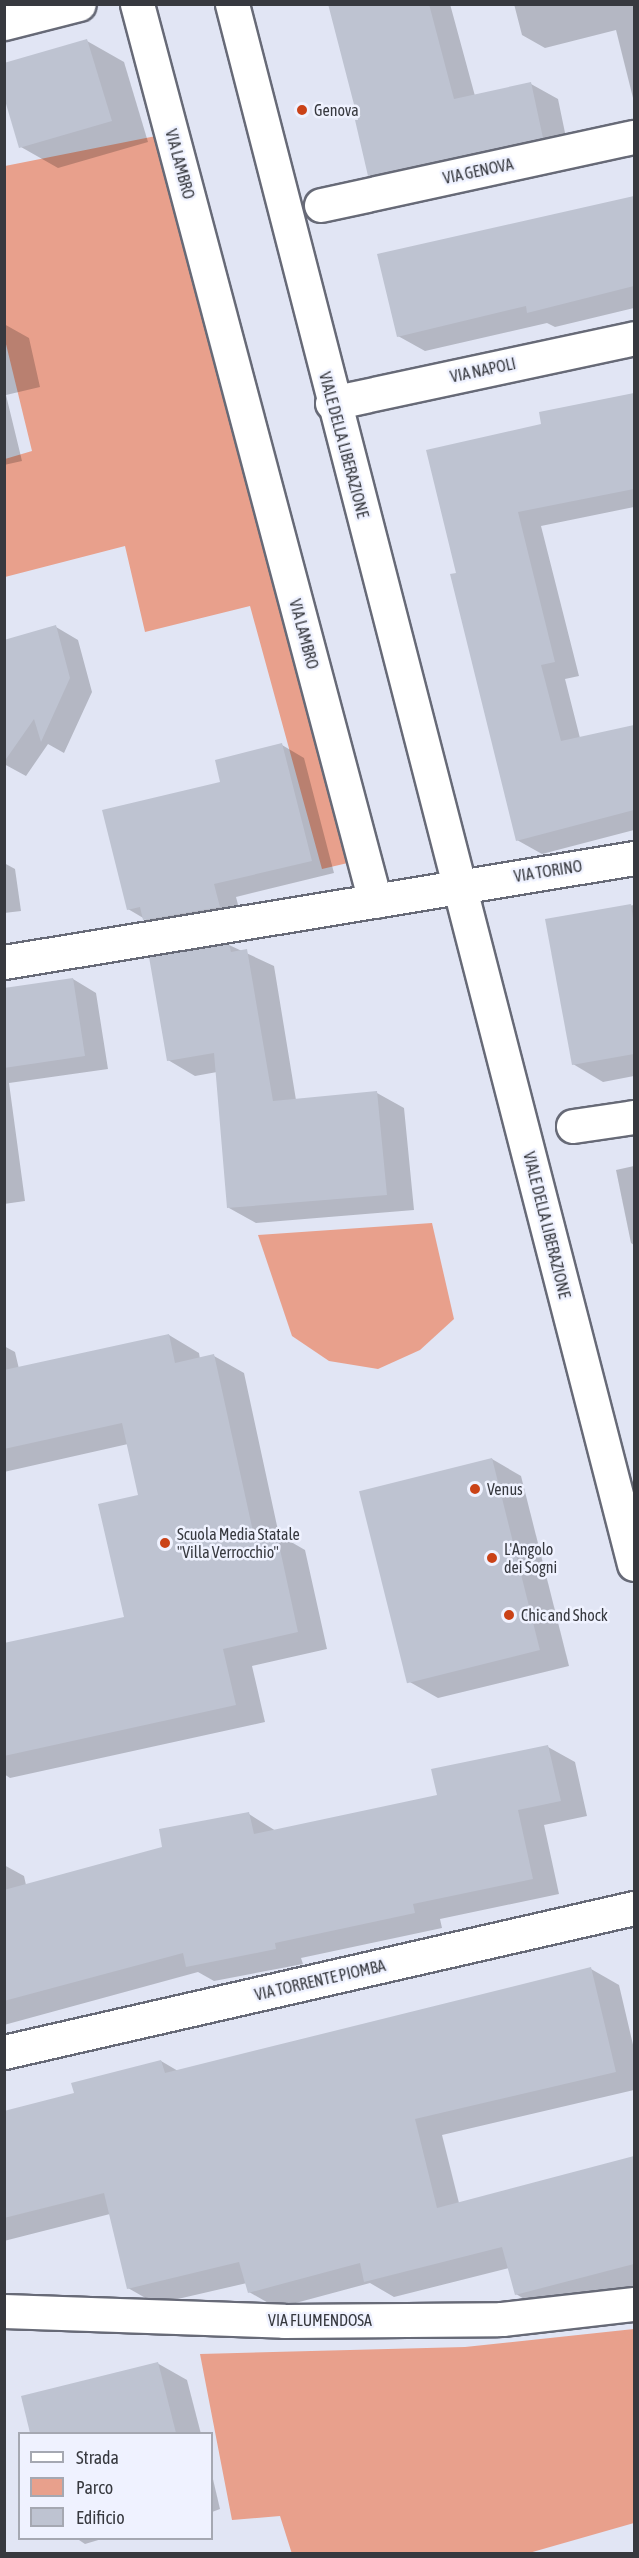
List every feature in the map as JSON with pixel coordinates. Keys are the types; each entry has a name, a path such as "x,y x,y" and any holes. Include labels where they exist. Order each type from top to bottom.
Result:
{"street":[{"path":"4,22 79,4"},
{"name":"VIA LAMBRO","path":"137,4 375,901"},
{"name":"VIALE DELLA LIBERAZIONE","path":"232,4 332,402 461,885 634,1564"},
{"name":"VIA GENOVA","path":"321,205 634,137"},
{"name":"VIA NAPOLI","path":"332,402 634,338"},
{"name":"VIA TORINO","path":"461,885 634,858"},
{"path":"4,962 461,885"},
{"path":"573,1126 634,1117"},
{"name":"VIA TORRENTE PIOMBA","path":"4,2052 634,1908"},
{"name":"VIA FLUMENDOSA","path":"4,2311 284,2321 490,2320 634,2304"}],"green space":[{"path":"161,135 352,862 322,869 250,606 145,632 125,546 5,577 5,459 32,451 5,340 5,166"},
{"path":"432,1223 454,1319 420,1350 378,1369 329,1361 292,1336 258,1235"},
{"path":"634,2329 634,2523 529,2553 292,2554 280,2516 232,2520 200,2354 465,2347"}],"building":[{"path":"328,4 429,4 454,99 531,82 543,138 368,176 355,120 358,120"},
{"path":"87,39 112,121 19,148 4,97 4,63"},
{"path":"634,196 634,286 527,313 526,306 397,337 377,254"},
{"path":"634,393 634,489 518,512 555,662 541,665 561,741 634,725 634,810 516,841 450,574 456,573 426,450 541,424 539,412"},
{"path":"56,625 70,678 41,742 34,719 4,762 4,640"},
{"path":"282,743 312,861 214,884 220,907 143,920 140,907 127,910 102,810 220,782 215,760"},
{"path":"631,904 634,926 634,1054 572,1065 545,919"},
{"path":"229,944 231,952 247,949 273,1101 377,1091 387,1195 227,1208 214,1053 167,1061 149,957"},
{"path":"73,978 85,1056 4,1068 4,988"},
{"path":"169,1334 175,1363 214,1354 254,1536 276,1531 298,1632 223,1649 236,1705 4,1756 4,1643 124,1617 98,1504 138,1495 122,1423 4,1449 4,1370"},
{"path":"492,1458 540,1650 407,1683 359,1491"},
{"path":"548,1745 561,1801 518,1810 533,1879 413,1904 415,1913 275,1943 276,1949 186,1967 183,1953 4,2001 4,1890 162,1847 159,1829 249,1812 254,1834 437,1795 431,1769"},
{"path":"591,1967 616,2072 415,2119 437,2208 634,2156 634,2264 515,2295 502,2247 364,2282 360,2263 248,2293 239,2262 127,2289 104,2193 4,2218 4,2111 74,2093 71,2083 161,2060 165,2073"},
{"path":"158,2362 176,2432 30,2432 21,2396"}],"place":[{"name":"Genova","path":"302,110"},
{"name":"Venus","path":"475,1489"},
{"name":"Scuola Media Statale \"Villa Verrocchio\"","path":"165,1543"},
{"name":"L'Angolo dei Sogni","path":"492,1558"},
{"name":"Chic and Shock","path":"509,1615"}]}
